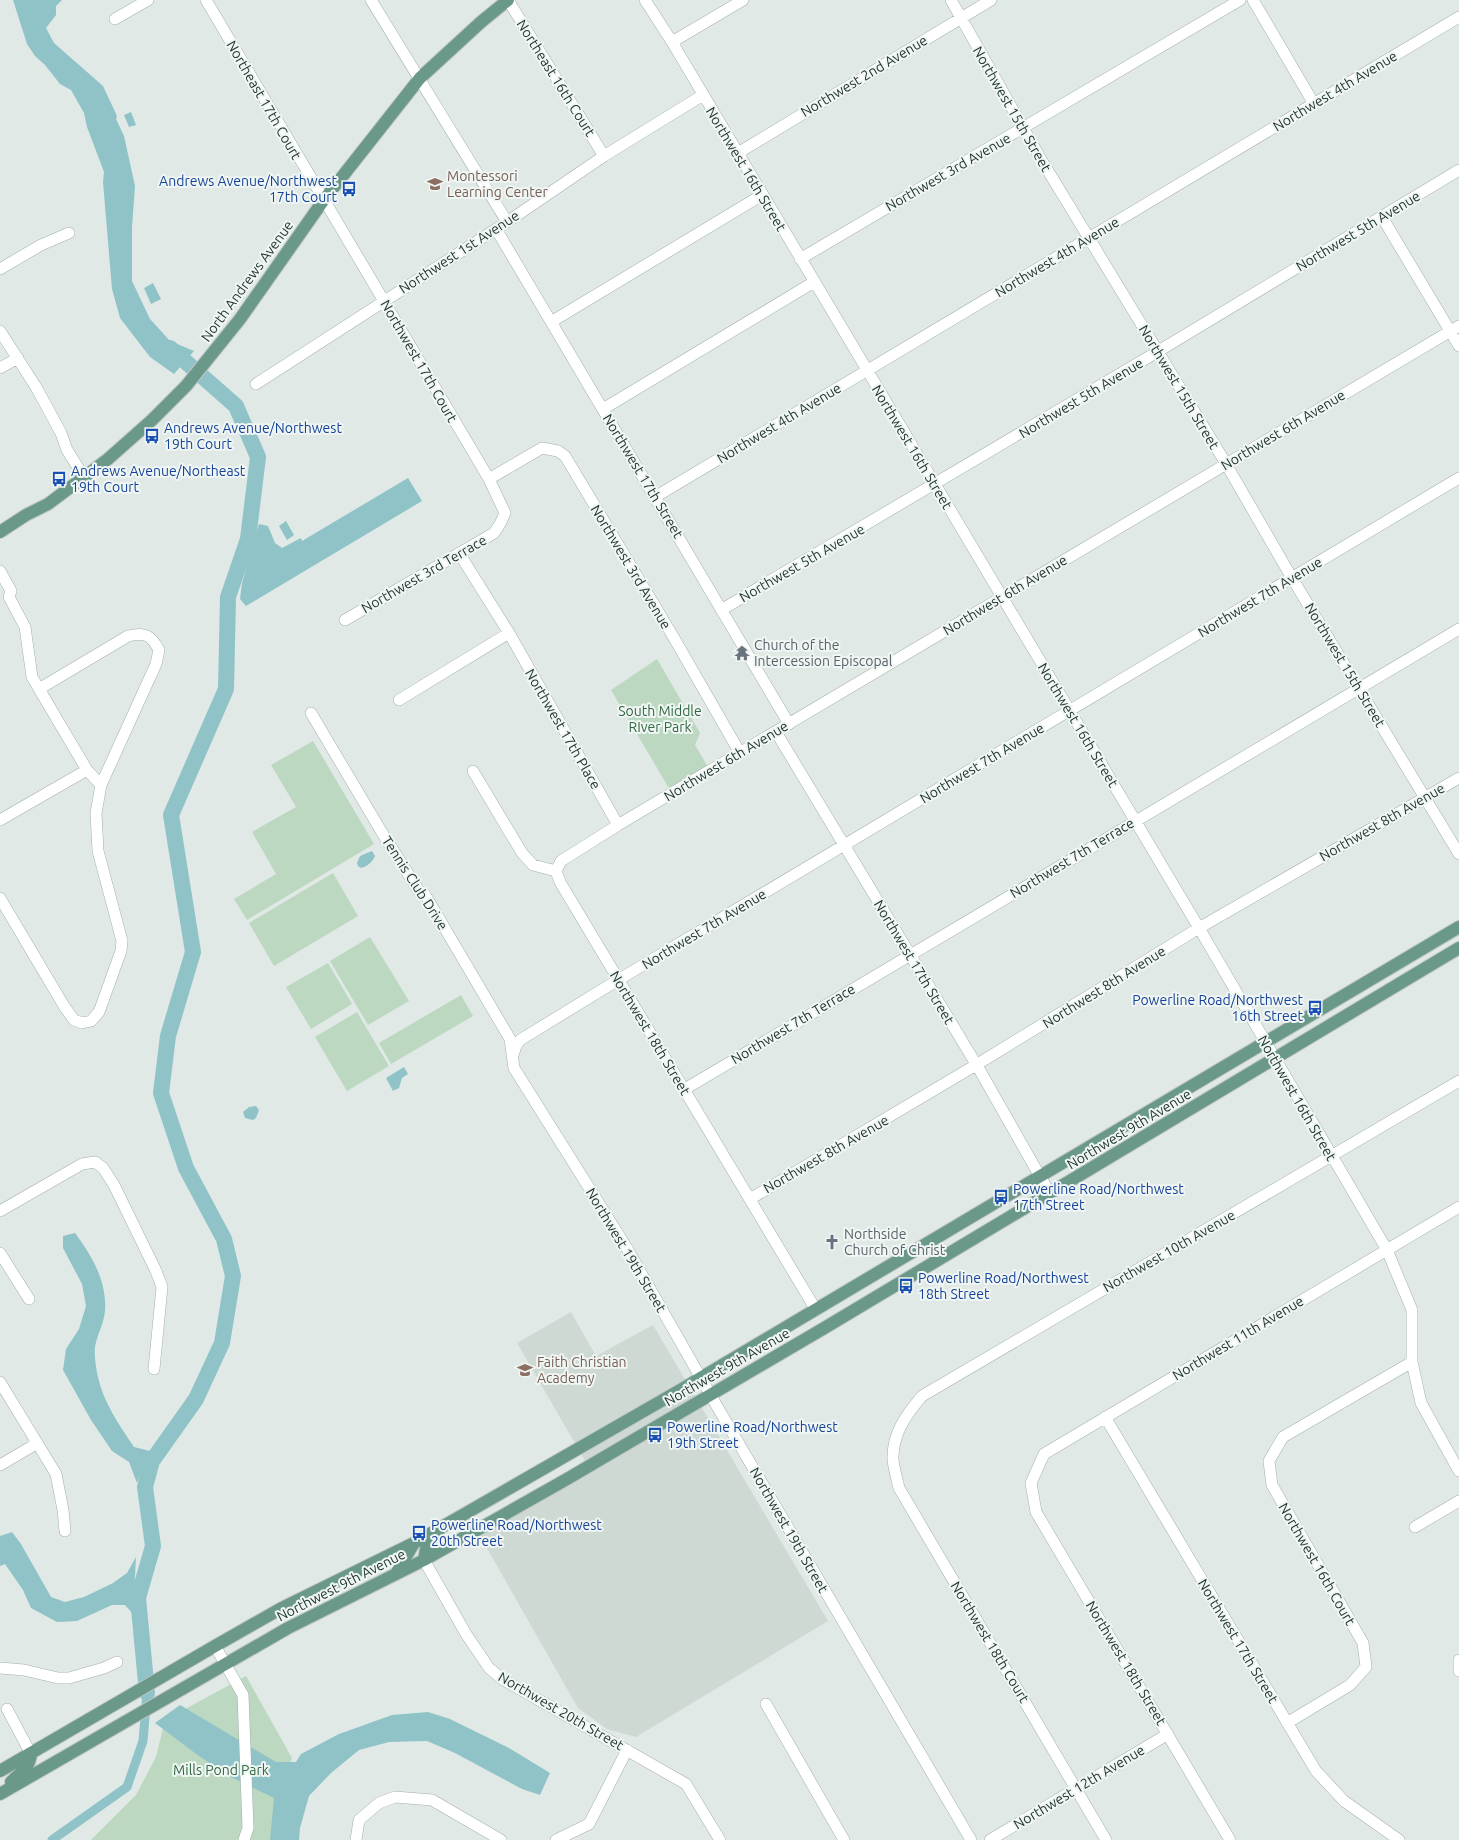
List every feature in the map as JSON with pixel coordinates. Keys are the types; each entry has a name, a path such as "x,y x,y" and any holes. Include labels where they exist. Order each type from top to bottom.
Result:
{"main road":[{"name":"North Andrews Avenue","path":"0,532 26,515 48,504 108,459 152,420 186,386 208,361 240,319 323,201 420,78 469,32 508,0"},
{"name":"Northwest 9th Avenue","path":"0,1771 280,1609 414,1543 700,1378 1459,927"},
{"name":"Northwest 9th Avenue","path":"4,1792 288,1628 424,1560 826,1327 1459,948"},
{"path":"424,1560 426,1548 441,1527"},
{"path":"396,1574 414,1543"},
{"path":"4,1792 11,1782 30,1763 30,1754"}],"street":[{"path":"115,19 148,0"},
{"name":"Northeast 17th Court","path":"206,0 323,201"},
{"path":"371,0 507,222"},
{"name":"Northeast 16th Court","path":"508,0 604,156"},
{"name":"Northwest 16th Street","path":"645,0 672,42 866,371 1135,820 1387,1250 1412,1310 1412,1362 1421,1402 1459,1470"},
{"path":"672,42 743,0"},
{"name":"Northwest 15th Street","path":"951,0 1024,128 1038,156 1226,464 1292,578 1459,854"},
{"name":"Northwest 2nd Avenue","path":"738,153 991,0"},
{"name":"Northwest 3rd Avenue","path":"800,259 1240,0"},
{"path":"1253,0 1314,104"},
{"name":"Northwest 4th Avenue","path":"655,497 1459,17"},
{"name":"Northwest 1st Avenue","path":"256,384 507,222 604,156 702,95"},
{"name":"Northwest 5th Avenue","path":"721,610 1157,352 1459,170"},
{"path":"552,322 762,195"},
{"name":"Northwest 17th Court","path":"323,201 384,300 489,479 505,513 500,524"},
{"path":"1382,217 1455,329 1459,346"},
{"name":"Northwest 17th Street","path":"496,229 789,724"},
{"path":"0,269 41,245 69,233"},
{"path":"603,409 814,282"},
{"name":"Northwest 6th Avenue","path":"556,871 561,861 618,825 1455,329"},
{"path":"0,330 39,393 61,433 67,450 84,477"},
{"path":"0,368 18,358"},
{"name":"Northwest 3rd Avenue","path":"489,479 542,448 558,451 565,456 674,638 740,753"},
{"name":"Northwest 7th Avenue","path":"513,1055 520,1040 618,980 1459,478"},
{"name":"Northwest 3rd Terrace","path":"345,620 494,533 500,524"},
{"name":"Northwest 17th Place","path":"459,553 509,633 618,825"},
{"path":"0,571 11,591 4,595 25,627 32,677 87,770 101,785"},
{"name":"Northwest 7th Terrace","path":"685,1089 1135,820 1459,629"},
{"path":"0,898 64,1006 74,1020 82,1023 91,1021 99,1012 121,951 122,941 98,852 96,813 101,785 156,664 159,650 150,637 139,633 128,636 39,689"},
{"path":"399,700 509,633"},
{"name":"Tennis Club Drive","path":"311,713 381,831 419,891 424,893 510,1039 513,1055"},
{"name":"Northwest 17th Street","path":"776,732 976,1065 1050,1194"},
{"path":"0,820 87,770"},
{"path":"473,770 522,853 533,865 556,871"},
{"name":"Northwest 8th Avenue","path":"750,1199 976,1065 1199,928 1459,778"},
{"name":"Northwest 18th Street","path":"556,871 560,882 618,980 685,1089 816,1310"},
{"name":"Northwest 19th Street","path":"513,1055 514,1068 628,1250 700,1378 971,1840"},
{"name":"Northwest 10th Avenue","path":"896,1438 906,1415 922,1396 1459,1081"},
{"path":"0,1211 82,1164 94,1162 103,1168 114,1185 156,1271 162,1287 154,1369"},
{"name":"Northwest 11th Avenue","path":"1031,1483 1044,1454 1459,1207"},
{"path":"0,1253 29,1299"},
{"name":"Northwest 16th Court","path":"1287,1724 1350,1685 1366,1667 1363,1643 1272,1485 1269,1461 1283,1437 1412,1362"},
{"path":"0,1382 36,1444 56,1474 64,1510 65,1531"},
{"name":"Northwest 17th Street","path":"1105,1417 1316,1771 1344,1801 1399,1840"},
{"name":"Northwest 18th Court","path":"896,1438 893,1460 899,1488 1106,1840"},
{"path":"0,1465 36,1444"},
{"name":"Northwest 18th Street","path":"1031,1483 1036,1512 1230,1840"},
{"path":"1415,1527 1459,1501"},
{"name":"Northwest 20th Street","path":"424,1560 466,1634 489,1668 502,1679 686,1784 720,1840"},
{"path":"215,1646 243,1695 245,1715 248,1828 244,1840"},
{"path":"0,1668 24,1670 58,1678 69,1678 104,1668 117,1662"},
{"path":"766,1704 844,1840"},
{"path":"7,1709 30,1754"},
{"name":"Northwest 12th Avenue","path":"990,1840 1168,1734"},
{"path":"556,1840 589,1824 627,1750"},
{"path":"356,1840 360,1820 379,1803 395,1796 432,1800 501,1840"}],"shaded area":[{"path":"571,1312 596,1356 653,1325 828,1621 636,1737 607,1729 578,1708 480,1536 591,1471 517,1343"}],"green space":[{"name":"South Middle RIver Park","path":"657,659 700,733 695,745 708,767 670,790 611,690"},
{"path":"313,741 374,844 247,920 234,899 276,874 252,832 296,807 271,765"},
{"path":"333,873 358,916 274,966 249,923"},
{"path":"370,937 409,1001 368,1025 330,961"},
{"path":"328,963 352,1004 311,1029 286,987"},
{"path":"461,995 473,1016 391,1064 379,1043"},
{"path":"357,1012 389,1066 347,1091 315,1037"},
{"name":"Mills Pond Park","path":"246,1676 292,1758 280,1802 276,1840 91,1840 136,1795 156,1757 165,1720"}],"water":[{"path":"13,0 62,0 56,6 56,15 46,28 54,43 103,86 117,116 116,119 124,136 135,186 132,227 132,281 150,319 170,341 194,351 174,374 150,357 120,318 112,289 103,182 104,172 87,127 84,113 71,90 60,84 45,65 35,56 27,44"},
{"path":"131,112 136,125 129,127 124,115"},
{"path":"153,283 161,299 151,304 144,288"},
{"path":"408,478 422,501 246,606 240,599 242,583 259,524 268,526 275,543 282,548 301,538 302,541"},
{"path":"286,521 294,535 287,540 279,526"},
{"path":"372,851 375,856 371,862 361,868 358,866 357,863 360,856"},
{"path":"404,1067 408,1074 402,1078 399,1088 393,1091 386,1078"},
{"path":"256,1106 259,1110 256,1118 253,1120 245,1118 243,1112 249,1107"},
{"path":"75,1233 97,1269 104,1289 105,1311 95,1350 96,1366 100,1386 113,1414 134,1447 150,1451 137,1483 129,1462 112,1451 91,1420 63,1370 66,1349 79,1329 86,1306 82,1284 63,1248 63,1236"},
{"path":"12,1532 21,1544 51,1597 65,1602 84,1597 113,1583 127,1573 136,1557 133,1614 125,1605 112,1605 77,1621 57,1622 31,1608 23,1590 5,1564 0,1566 0,1536"},
{"path":"180,1705 276,1762 296,1762 301,1754 339,1734 392,1715 428,1712 450,1719 509,1748 550,1773 540,1795 522,1789 455,1753 427,1741 389,1742 359,1750 331,1773 309,1796 300,1828 299,1840 270,1840 274,1798 229,1776 199,1756 155,1723"}],"waterway":[{"path":"147,1693 138,1598 153,1546 145,1487 152,1461 196,1399 222,1343 233,1276 224,1239 186,1168 161,1093 168,1036 193,952 171,815 226,689 228,597 248,539 258,457 236,406 170,348"},
{"path":"52,1840 127,1787 143,1741 147,1693"}],"place":[{"name":"Montessori Learning Center","path":"435,184"},
{"name":"Andrews Avenue/Northwest 17th Court","path":"349,189"},
{"name":"Andrews Avenue/Northwest 19th Court","path":"152,436"},
{"name":"Andrews Avenue/Northeast 19th Court","path":"59,479"},
{"name":"Church of the Intercession Episcopal","path":"742,653"},
{"name":"Powerline Road/Northwest 16th Street","path":"1315,1008"},
{"name":"Powerline Road/Northwest 17th Street","path":"1001,1197"},
{"name":"Northside Church of Christ","path":"832,1242"},
{"name":"Powerline Road/Northwest 18th Street","path":"906,1286"},
{"name":"Faith Christian Academy","path":"525,1370"},
{"name":"Powerline Road/Northwest 19th Street","path":"655,1435"},
{"name":"Powerline Road/Northwest 20th Street","path":"419,1533"}]}
